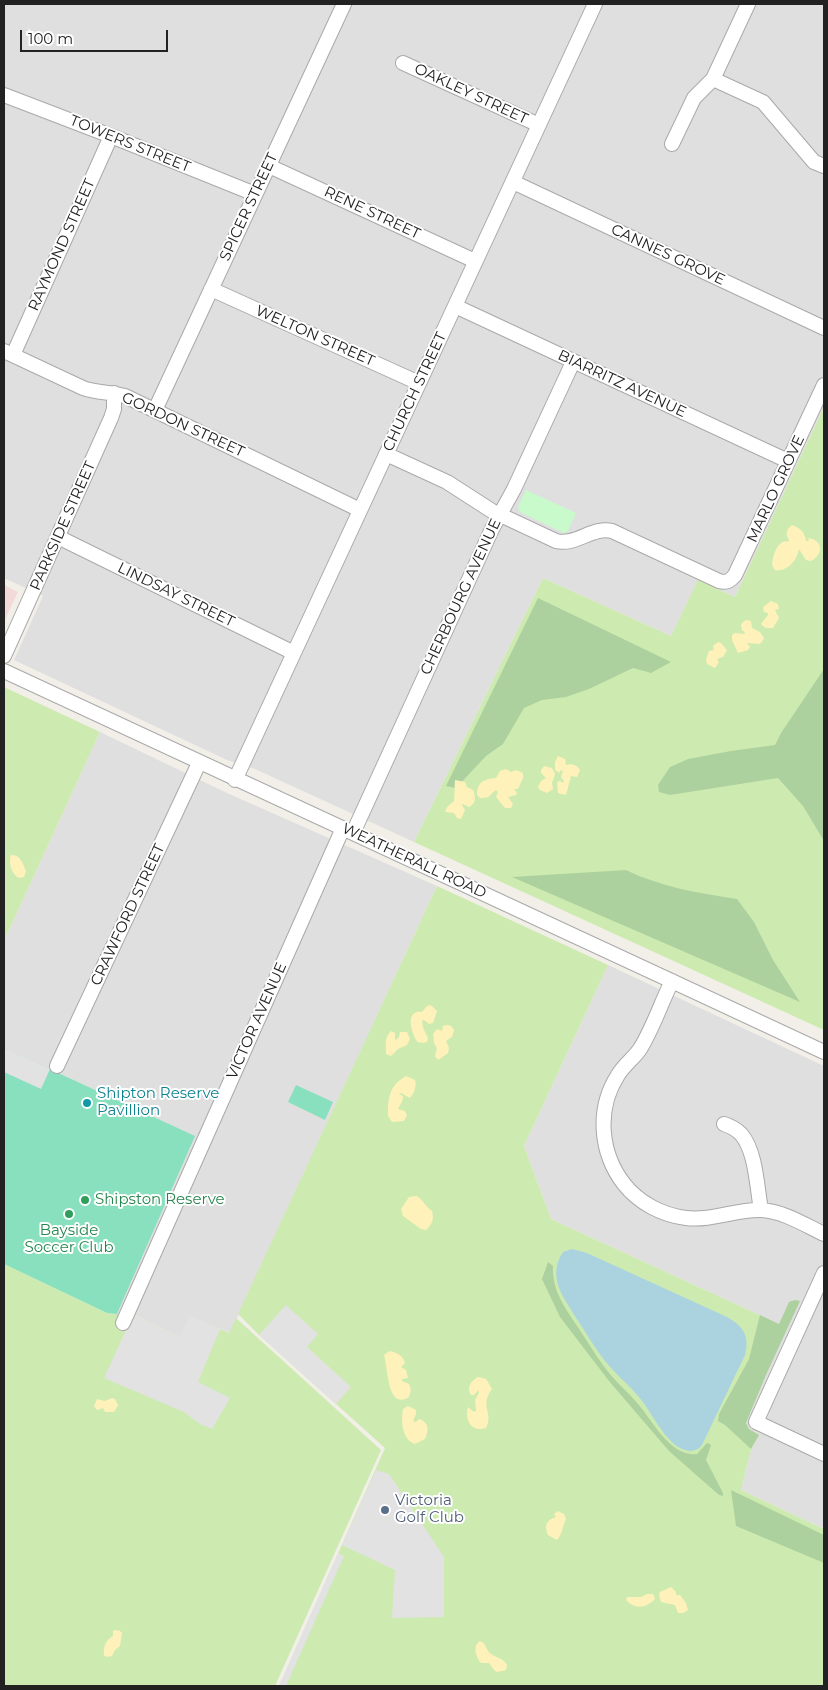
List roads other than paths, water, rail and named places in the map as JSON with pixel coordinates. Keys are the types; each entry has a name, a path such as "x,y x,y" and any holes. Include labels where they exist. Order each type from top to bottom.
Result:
{"street":[{"name":"SPICER STREET","path":"155,410 344,4"},
{"name":"CHURCH STREET","path":"235,780 595,4"},
{"path":"672,144 694,98 713,79 748,4"},
{"name":"OAKLEY STREET","path":"403,63 538,125"},
{"path":"713,79 763,102 814,162 824,166"},
{"name":"TOWERS STREET","path":"4,94 255,194"},
{"name":"RAYMOND STREET","path":"8,353 111,136"},
{"name":"RENE STREET","path":"269,166 475,261"},
{"name":"CANNES GROVE","path":"513,182 824,328"},
{"name":"WELTON STREET","path":"212,289 419,383"},
{"name":"BIARRITZ AVENUE","path":"455,306 788,462"},
{"name":"GORDON STREET","path":"8,353 82,388 95,392 114,393 125,396 360,510"},
{"name":"CHERBOURG AVENUE","path":"348,831 573,362"},
{"name":"MARLO GROVE","path":"500,514 564,543 600,530 612,531 719,581 725,582 735,575 824,385"},
{"name":"PARKSIDE STREET","path":"4,656 111,418 114,410 114,393"},
{"path":"386,454 447,482 500,514"},
{"name":"LINDSAY STREET","path":"58,537 294,653"},
{"name":"WEATHERALL ROAD","path":"4,671 235,780 672,980 824,1052"},
{"name":"CRAWFORD STREET","path":"57,1066 199,763"},
{"name":"VICTOR AVENUE","path":"123,1323 348,831"},
{"path":"672,980 640,1049 623,1068 610,1091 605,1108 603,1125 605,1143 610,1161 618,1177 632,1194 647,1205 665,1214 684,1218 707,1219 760,1210 785,1216 824,1234"},
{"path":"724,1124 740,1133 748,1144 753,1162 760,1210"},
{"path":"824,1273 756,1422 824,1454"}],"water":[{"path":"572,1249 587,1253 727,1317 744,1332 747,1342 745,1355 700,1448 691,1451 681,1449 666,1436 643,1402 602,1357 569,1307 558,1286 556,1269 563,1252"}],"place":[{"name":"Shipton Reserve Pavillion","path":"87,1103"},
{"name":"Shipston Reserve","path":"85,1200"},
{"name":"Bayside Soccer Club","path":"69,1214"},
{"name":"Victoria Golf Club","path":"385,1510"}]}
